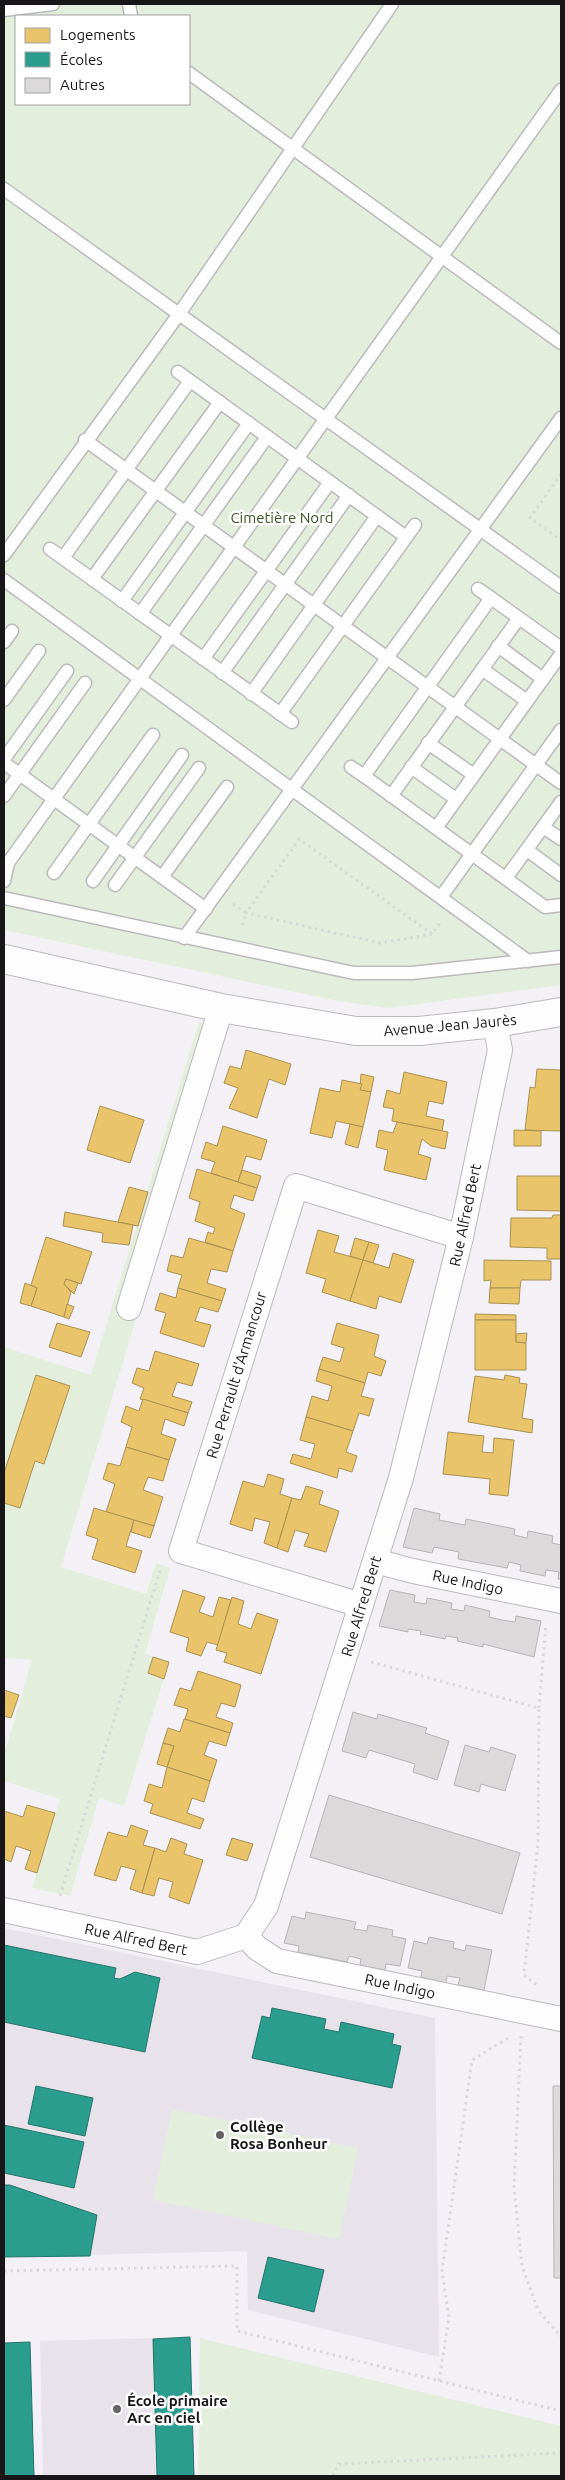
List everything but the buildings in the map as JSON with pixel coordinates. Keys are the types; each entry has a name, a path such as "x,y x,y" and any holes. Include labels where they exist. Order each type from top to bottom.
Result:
{"street":[{"name":"Avenue Jean Jaurès","path":"4,958 221,1008 328,1028 356,1031 419,1031 495,1023 561,1012"},
{"path":"128,1308 221,1008"},
{"name":"Rue Alfred Bert","path":"4,1910 197,1952 246,1936 266,1906 401,1478 461,1236 500,1050 495,1023"},
{"name":"Rue Perrault d'Armancour","path":"181,1551 296,1186 461,1236"},
{"path":"181,1551 361,1605"},
{"name":"Rue Indigo","path":"375,1561 413,1571 555,1600"},
{"name":"Rue Indigo","path":"246,1936 257,1948 277,1961 528,2020 561,2019"}],"lane":[{"path":"4,10 53,4"},
{"path":"4,555 85,440 178,314 392,4"},
{"path":"190,75 561,343"},
{"path":"4,881 8,863 561,90"},
{"path":"4,189 561,587"},
{"path":"178,372 406,537"},
{"path":"63,558 190,381"},
{"path":"92,579 220,402"},
{"path":"184,938 561,418"},
{"path":"122,600 249,423"},
{"path":"140,614 267,437"},
{"path":"85,440 561,784"},
{"path":"202,659 330,482"},
{"path":"222,672 349,495"},
{"path":"251,694 377,516"},
{"path":"280,714 415,525"},
{"path":"50,549 292,722"},
{"path":"4,580 528,961"},
{"path":"478,589 561,648"},
{"path":"364,776 491,598"},
{"path":"391,796 518,618"},
{"path":"4,642 12,631"},
{"path":"498,646 543,679"},
{"path":"4,700 39,651"},
{"path":"436,828 561,654"},
{"path":"482,669 528,701"},
{"path":"4,759 67,671"},
{"path":"4,796 85,683"},
{"path":"441,897 561,730"},
{"path":"54,873 153,735"},
{"path":"428,743 474,775"},
{"path":"93,881 182,756"},
{"path":"4,763 206,909"},
{"path":"351,767 545,907 561,905"},
{"path":"411,767 456,799"},
{"path":"115,885 199,768"},
{"path":"162,877 227,788"},
{"path":"506,878 561,802"},
{"path":"544,827 561,839"},
{"path":"527,850 561,875"},
{"path":"4,898 354,973 383,974 561,957"}],"path":[{"path":"561,474 530,518 561,540"},
{"path":"217,892 246,914 380,943 432,934 299,839 246,914 237,948"},
{"path":"52,1920 162,1565 181,1551"},
{"path":"439,2381 449,2318 442,2271 472,2060 513,2034 528,2020 545,1992 524,1975 538,1843 539,1708 555,1600"},
{"path":"346,1654 539,1708"},
{"path":"528,2020 514,2187 522,2266 538,2310 561,2337"},
{"path":"4,2271 237,2266 237,2331 561,2411"},
{"path":"333,2476 339,2464 561,2453"}],"shaded area":[{"name":"Collège Rosa Bonheur","path":"4,1928 435,2018 439,2357 248,2310 247,2251 4,2257"},
{"name":"École primaire Arc en ciel","path":"190,2337 194,2476 43,2476 40,2341"}],"green space":[{"name":"Cimetière Nord","path":"4,4 561,4 561,985 387,1008 333,1000 4,930"},
{"path":"199,1022 223,1030 61,1567 146,1594 156,1563 170,1568 145,1654 169,1662 124,1806 99,1798 70,1896 32,1888 60,1799 4,1781 4,1755 32,1660 4,1658 4,1347 91,1375"},
{"path":"172,2109 358,2148 339,2239 153,2200"},
{"path":"200,2338 561,2426 561,2476 198,2476"}],"place":[{"name":"Collège Rosa Bonheur","path":"220,2135"},
{"name":"École primaire Arc en ciel","path":"117,2409"}]}
